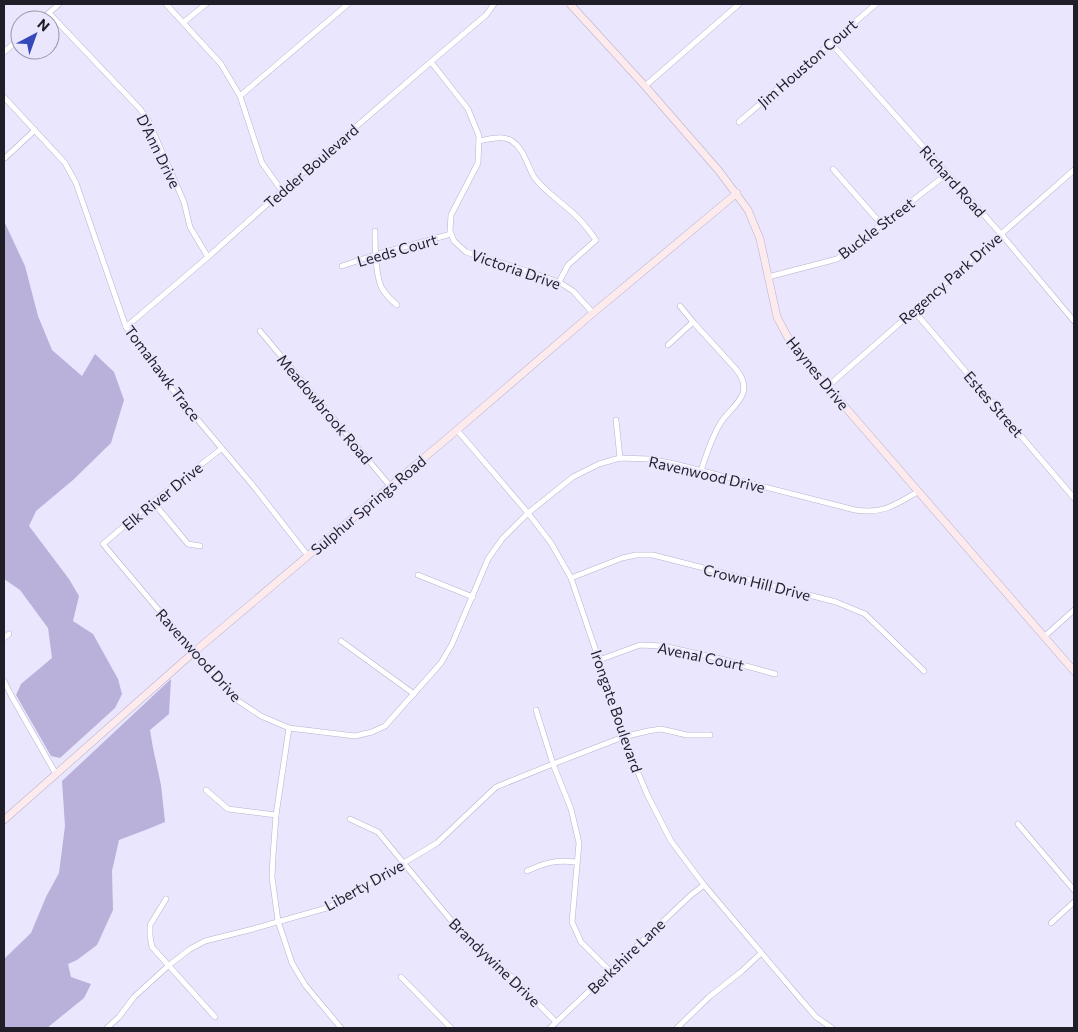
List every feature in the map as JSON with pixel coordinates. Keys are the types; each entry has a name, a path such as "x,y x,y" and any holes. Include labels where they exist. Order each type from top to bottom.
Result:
{"street":[{"path":"166,4 221,64 240,96 262,163 282,191"},
{"path":"184,22 206,4"},
{"path":"240,96 348,4"},
{"name":"Tedder Boulevard","path":"126,327 486,15 494,4"},
{"name":"Haynes Drive","path":"570,4 645,86 737,193 748,210 760,239 777,317 793,347 1074,671"},
{"path":"645,86 739,4"},
{"name":"Jim Houston Court","path":"739,122 876,4"},
{"name":"D'Ann Drive","path":"60,25 140,109 148,120 184,202 190,227 208,257"},
{"name":"Richard Road","path":"830,42 1001,234 1074,320"},
{"path":"431,62 468,109 479,136 478,163 451,214 450,231 452,234"},
{"name":"Tomahawk Trace","path":"4,97 65,163 76,183 126,327 161,376 255,488 308,556"},
{"path":"5,158 35,130"},
{"path":"478,141 508,138 516,144 523,153 535,177 577,216 596,240 568,265 559,282"},
{"path":"833,169 882,225"},
{"name":"Regency Park Drive","path":"827,387 1074,170"},
{"name":"Buckle Street","path":"768,277 837,259 947,174"},
{"name":"Sulphur Springs Road","path":"4,820 194,652 737,193"},
{"path":"375,231 375,255 380,284 382,290 392,301 398,304"},
{"name":"Leeds Court","path":"342,266 452,234"},
{"name":"Victoria Drive","path":"452,234 454,241 466,252 527,270 559,282 573,291 593,313"},
{"path":"680,306 741,375 744,384 743,393 720,423 711,441 701,472"},
{"name":"Estes Street","path":"914,310 1074,498"},
{"path":"668,345 693,322"},
{"name":"Meadowbrook Road","path":"260,331 390,486"},
{"path":"616,420 620,458"},
{"name":"Irongate Boulevard","path":"457,430 528,513 551,543 570,578 599,660 623,737 647,794 671,841 704,885 816,1017 832,1028"},
{"name":"Elk River Drive","path":"103,544 221,449"},
{"name":"Ravenwood Drive","path":"103,544 237,700 261,716 289,728 355,736 372,732 385,726 441,663 452,644 488,559 502,539 528,513 573,477 598,464 620,458 649,459 868,512 894,506 919,491"},
{"path":"153,502 188,544 200,546"},
{"name":"Crown Hill Drive","path":"570,578 622,558 636,555 653,555 836,602 865,614 924,671"},
{"path":"418,575 473,597"},
{"path":"1045,636 1074,610"},
{"path":"4,638 9,634"},
{"path":"341,641 414,694"},
{"name":"Avenal Court","path":"599,660 640,645 663,646 776,674"},
{"path":"4,682 56,774"},
{"path":"536,710 553,764 571,809 578,843 572,922 580,942 610,970"},
{"path":"289,728 276,815 272,877 278,921 292,963 305,984 341,1028"},
{"name":"Liberty Drive","path":"107,1028 119,1017 134,997 190,949 205,941 253,930 330,907 437,843 496,787 623,737 648,730 661,728 687,735 710,735"},
{"path":"206,790 228,809 276,815"},
{"name":"Brandywine Drive","path":"350,819 378,832 469,942 514,979 556,1022"},
{"path":"1018,824 1074,890"},
{"path":"527,871 546,863 576,862"},
{"name":"Berkshire Lane","path":"550,1028 610,970 704,885"},
{"path":"166,899 150,925 152,947 215,1017"},
{"path":"1051,923 1074,902"},
{"path":"678,1028 709,997 761,953"},
{"path":"401,977 451,1028"}],"shaded area":[{"path":"4,221 25,266 38,316 52,350 82,376 95,354 114,372 124,400 111,443 73,480 36,511 29,526 69,579 79,596 73,621 93,634 118,679 122,694 115,708 60,758 51,756 16,695 21,684 52,658 48,628 20,590 4,579"},
{"path":"171,679 169,714 150,730 161,785 165,822 119,840 112,871 113,910 97,945 77,960 68,964 71,977 91,984 84,998 47,1028 4,1028 4,959 31,933 46,897 59,873 65,826 62,781"}]}
